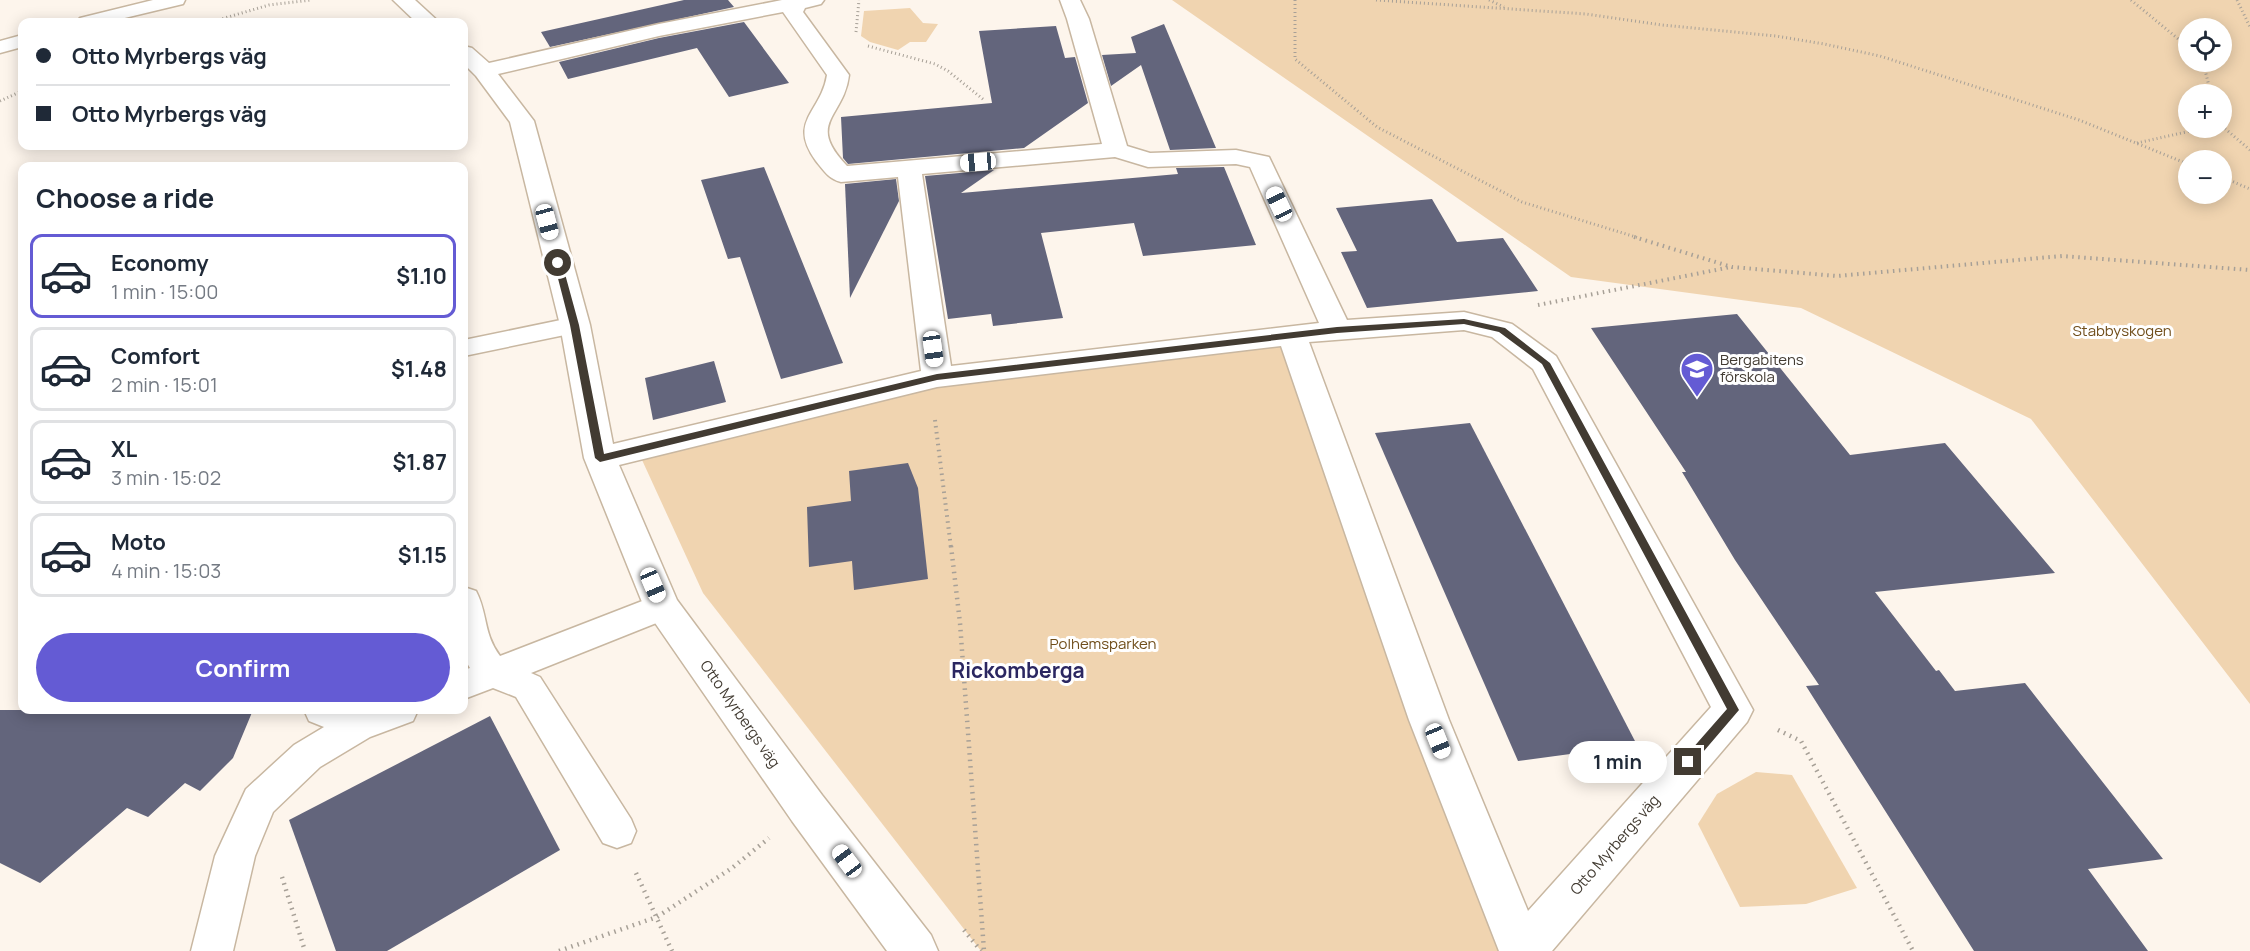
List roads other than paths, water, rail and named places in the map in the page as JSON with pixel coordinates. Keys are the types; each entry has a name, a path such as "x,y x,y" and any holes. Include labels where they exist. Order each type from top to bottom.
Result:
{"street":[{"path":"403,0 423,18"},
{"path":"1070,0 1078,19 1116,150"},
{"path":"474,62 806,2"},
{"path":"600,458 937,377 1337,330 1260,162 1236,157 1148,160 1116,150 841,174 822,154 814,134 819,115 836,92 838,75 793,12 806,2"},
{"name":"Otto Myrbergs väg","path":"474,62 522,121 574,325 600,458 662,607 807,808 915,951"},
{"path":"909,168 937,377"},
{"name":"Otto Myrbergs väg","path":"1337,330 1464,321 1502,330 1545,363 1733,710 1522,951"},
{"path":"1292,336 1429,720 1522,951"}],"lane":[{"path":"103,18 176,0"},
{"path":"0,47 18,41"},
{"path":"468,347 574,325"},
{"path":"478,679 662,607"},
{"path":"468,620 478,679"},
{"path":"478,679 528,687 617,831"},
{"path":"331,714 357,726"},
{"path":"212,951 235,856 259,801 307,756 357,726 388,714"}],"place":[{"name":"Bergabitens förskola","path":"1697,398"}],"district":[{"name":"Rickomberga","path":"1018,671"}],"park label":[{"name":"Stabbyskogen","path":"2122,331"},
{"name":"Polhemsparken","path":"1103,644"}]}
